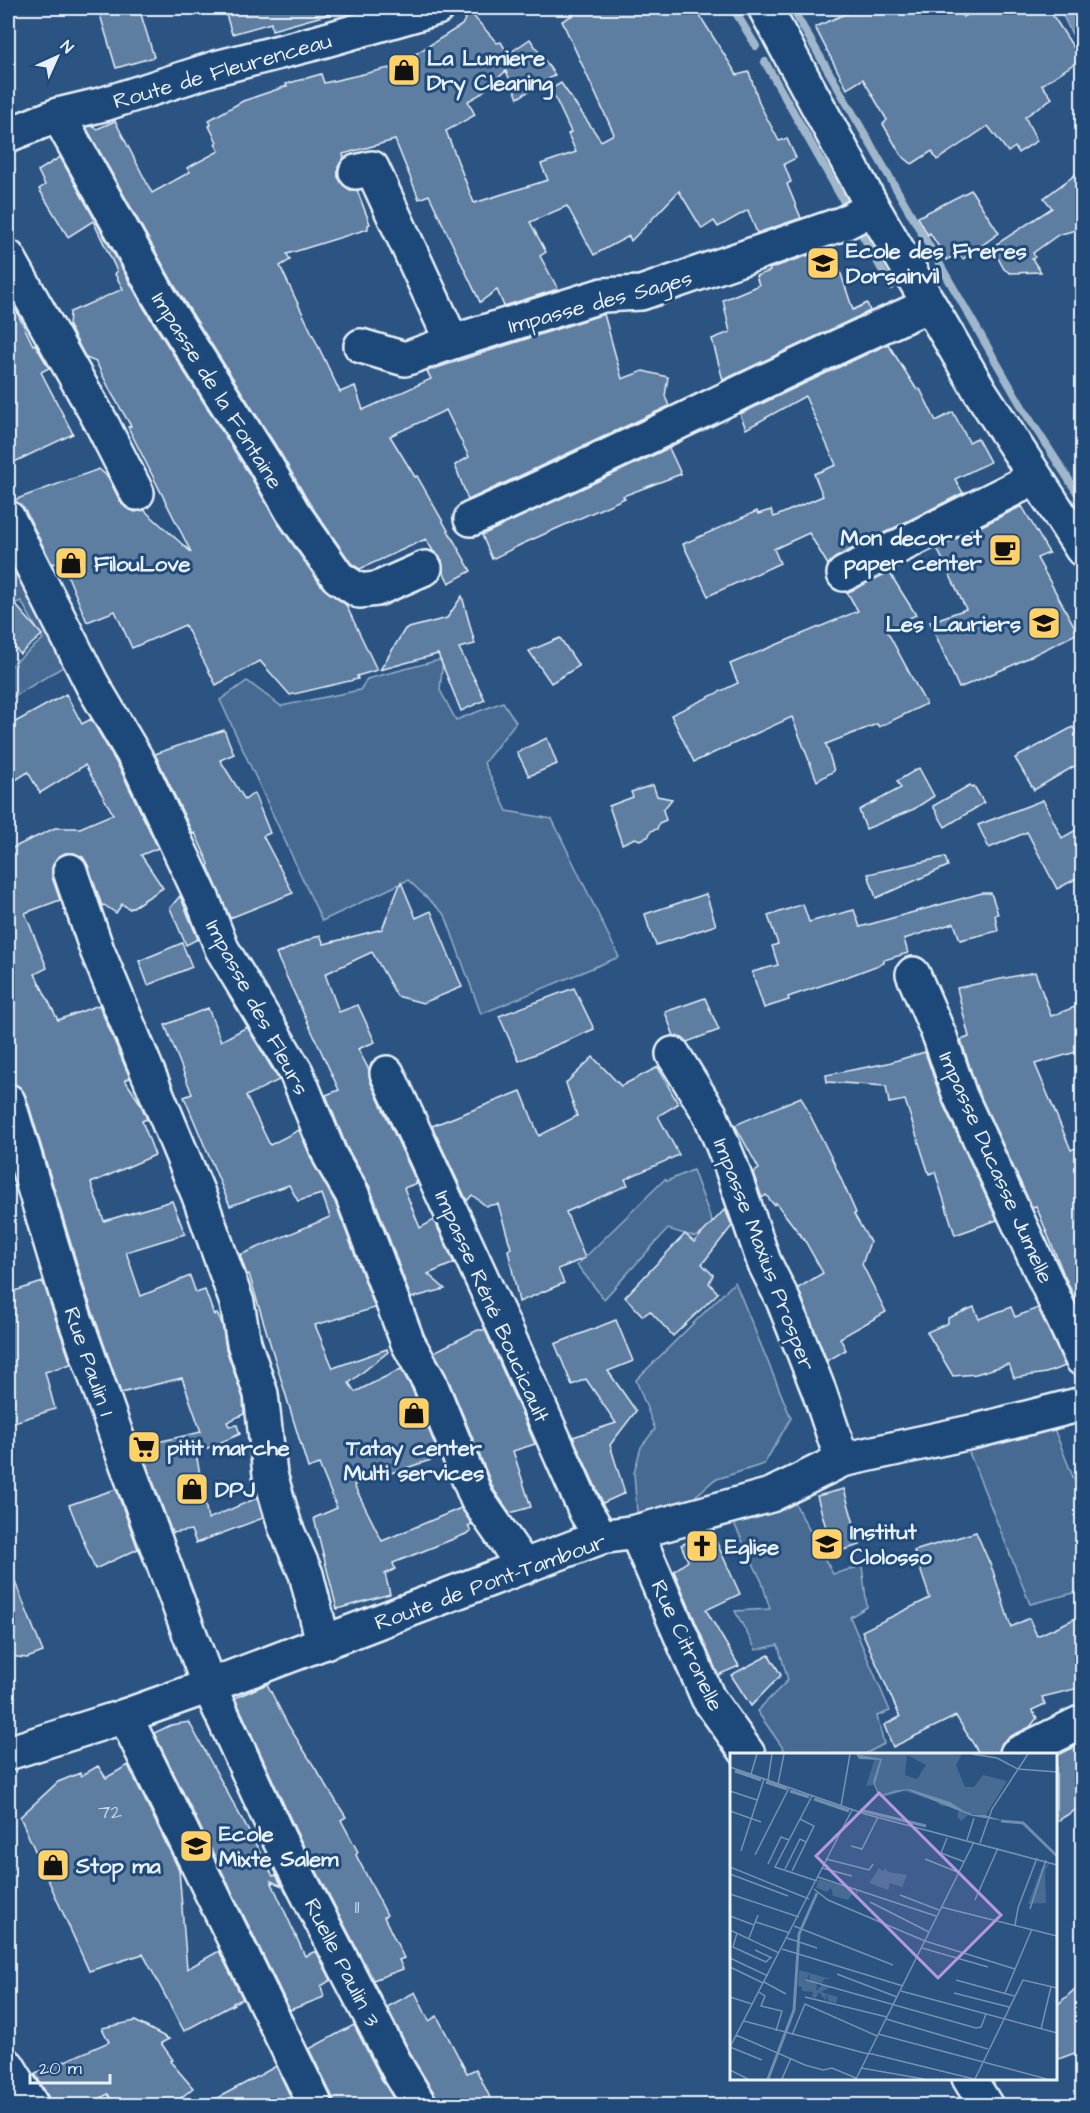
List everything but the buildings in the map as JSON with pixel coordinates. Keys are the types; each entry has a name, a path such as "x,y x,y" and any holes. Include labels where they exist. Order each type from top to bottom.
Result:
{"street":[{"name":"Route de Fleurenceau","path":"8,135 58,115 104,104 216,68 315,43 437,8"},
{"path":"765,8 873,208 929,305 980,391 1083,549"},
{"name":"Impasse de la Fontaine","path":"58,115 160,298 265,464 292,512 338,577 359,591 377,589 425,568"},
{"path":"356,172 372,168 452,342"},
{"name":"Impasse des Sages","path":"361,346 405,359 603,295 641,293 844,224 873,208"},
{"path":"8,256 138,493"},
{"path":"471,519 590,466 929,305"},
{"path":"844,574 1035,478"},
{"name":"Impasse des Fleurs","path":"8,518 92,684 138,762 203,900 222,949 296,1072 330,1156 352,1194 408,1343 429,1381 477,1499 524,1567"},
{"path":"70,871 97,950 199,1196 237,1303 244,1343 261,1394 270,1474 285,1526 306,1574 323,1642"},
{"name":"Impasse Ducasse Jumelle","path":"913,974 940,1037 960,1096 1083,1359"},
{"name":"Impasse Maxius Prosper","path":"673,1054 711,1114 764,1262 783,1300 819,1391 842,1460"},
{"name":"Impasse Réné Boucicault","path":"387,1073 506,1331 586,1512 601,1537"},
{"name":"Rue Paulin 1","path":"8,1101 66,1293 209,1686"},
{"name":"Route de Pont-Tambour","path":"8,1753 125,1716 209,1686 601,1537 636,1532 771,1495 842,1460 976,1431 1083,1404"},
{"name":"Rue Citronelle","path":"636,1532 708,1698 747,1753"},
{"name":"Ruelle Paulin 3","path":"209,1686 279,1839 399,2071 420,2106"},
{"path":"125,1716 316,2106"},
{"path":"1021,1753 1083,1722"},
{"path":"8,2066 32,2106"},
{"path":"970,2080 986,2106"}],"shaded area":[{"path":"1059,8 1076,8 1082,48 1076,42"},
{"path":"8,551 68,664 8,700 8,668 43,639 21,601 8,606"},
{"path":"443,659 440,690 456,720 503,702 516,722 484,763 507,811 552,819 619,957 481,1014 445,915 408,880 322,921 220,700 247,681 281,706 360,690 367,679"},
{"path":"693,1170 714,1227 695,1237 668,1229 604,1299 577,1265 665,1179 667,1181"},
{"path":"735,1282 791,1418 764,1464 714,1480 675,1514 637,1512 634,1473 641,1447 655,1429 636,1380"},
{"path":"1051,1421 1082,1500 1082,1591 1030,1604 964,1440"},
{"path":"789,1492 833,1574 862,1566 867,1607 850,1617 890,1711 877,1716 884,1744 867,1753 786,1753 757,1711 788,1680 778,1645 756,1650 735,1611 770,1609 762,1582 732,1519"}],"waterway":[{"path":"733,8 756,46"},
{"path":"792,8 1025,412 1082,500"},
{"path":"765,62 844,202"},
{"path":"863,236 891,286"}],"place":[{"name":"La Lumiere Dry Cleaning","path":"404,70"},
{"name":"Ecole des Freres Dorsainvil","path":"823,263"},
{"name":"Mon decor et paper center","path":"1005,550"},
{"name":"FilouLove","path":"71,563"},
{"name":"Les Lauriers","path":"1044,623"},
{"name":"Tatay center Multi services","path":"414,1413"},
{"name":"pitit marche","path":"144,1447"},
{"name":"DPJ","path":"192,1489"},
{"name":"Institut Clolosso","path":"827,1544"},
{"name":"Eglise","path":"702,1546"},
{"name":"Ecole Mixte Salem","path":"196,1846"},
{"name":"Stop ma","path":"53,1865"}]}
